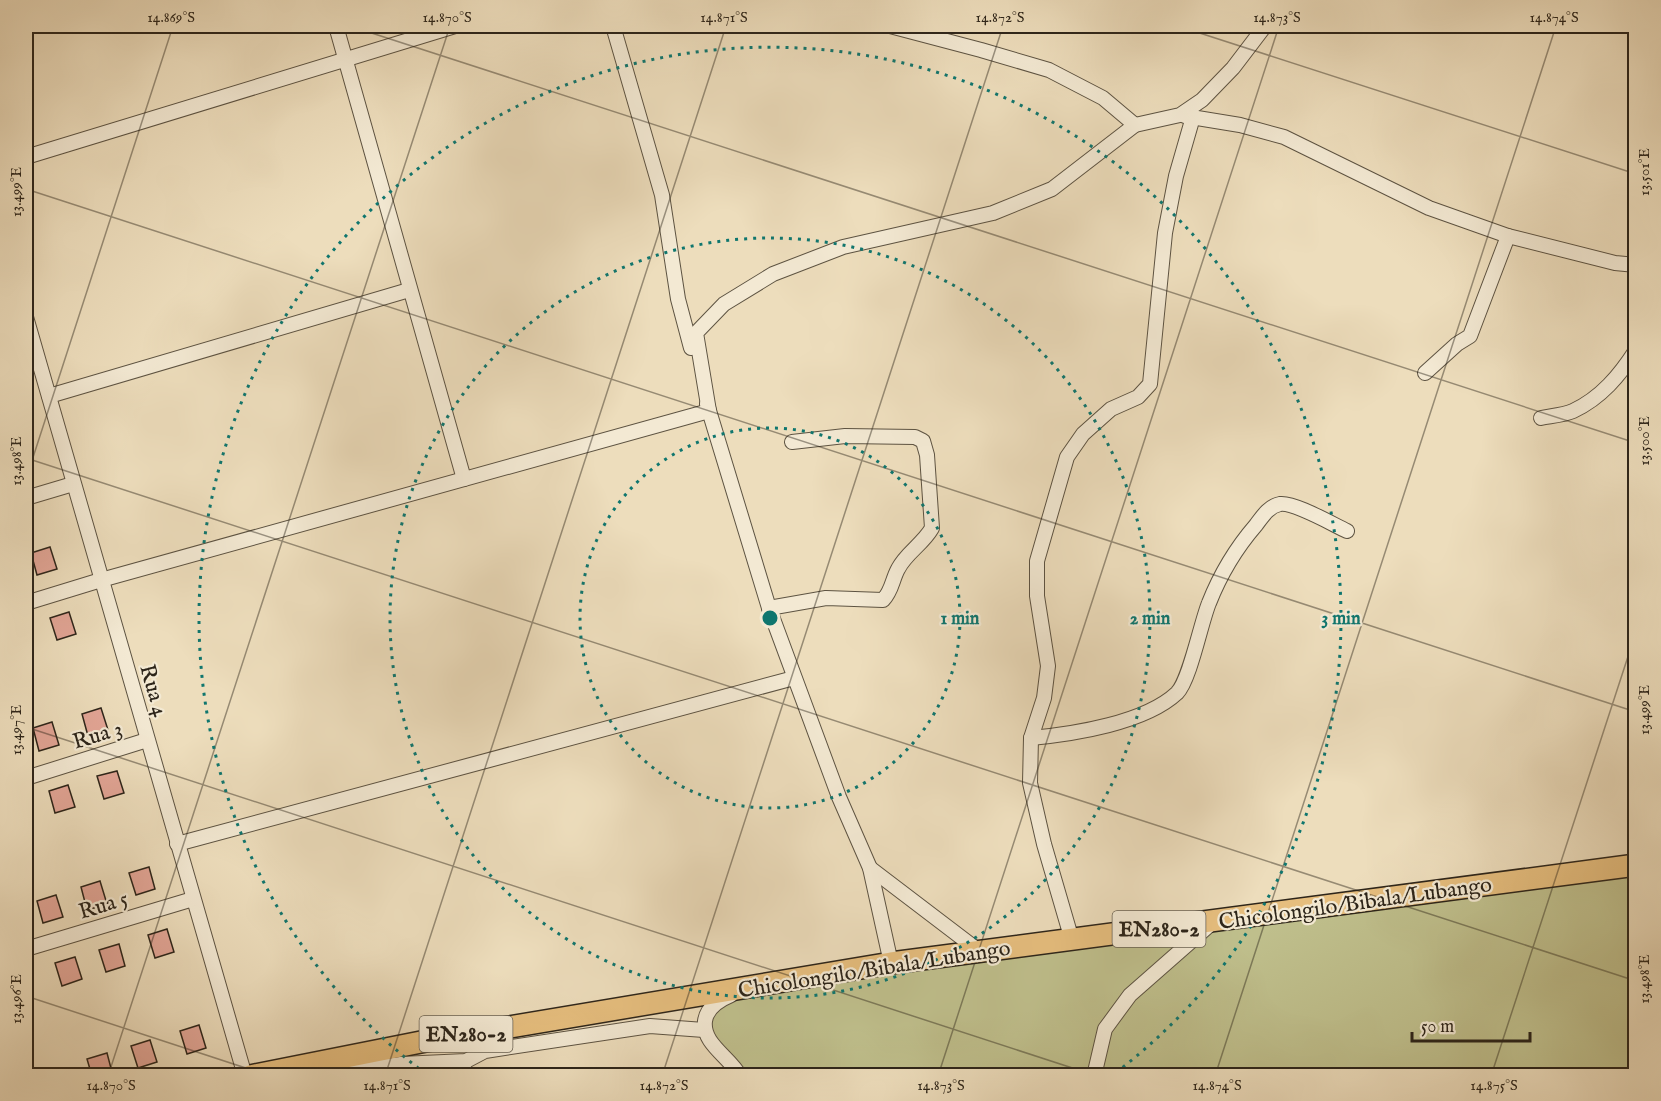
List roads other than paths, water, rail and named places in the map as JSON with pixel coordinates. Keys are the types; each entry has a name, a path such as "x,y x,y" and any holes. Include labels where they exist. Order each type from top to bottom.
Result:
{"main road":[{"name":"Chicolongilo/Bibala/Lubango","path":"250,1076 426,1041 891,963 1635,865"}],"street":[{"path":"336,26 464,479"},
{"path":"26,157 454,26"},
{"path":"613,26 662,195 678,299 708,411 769,608 839,797 870,868 891,963"},
{"path":"890,26 1049,70 1103,98 1136,125"},
{"path":"1072,940 1044,844 1030,783 1031,738 1044,698 1048,666 1037,596 1037,561 1067,457 1083,434 1111,409 1138,397 1150,384 1165,233 1186,116 1233,68 1265,26"},
{"path":"708,411 696,333 724,304 773,274 843,247 993,213 1052,189 1136,125 1186,116 1240,125 1284,137 1429,208 1508,236 1615,263 1635,265"},
{"path":"1425,373 1457,344 1470,336 1508,236"},
{"path":"49,396 409,290"},
{"name":"Rua 4","path":"26,316 245,1076"},
{"path":"1541,418 1572,412 1595,398 1610,385 1635,350"},
{"path":"26,603 101,580 708,411"},
{"path":"769,608 826,598 883,600 889,594 897,570 910,552 928,536 932,528 927,455 922,441 915,437 845,436 792,442"},
{"path":"26,498 73,483"},
{"path":"1031,738 1072,734 1130,718 1162,705 1179,691 1191,662 1209,604 1222,575 1250,531 1270,509 1281,504 1296,507 1347,531"},
{"path":"177,844 794,678"},
{"name":"Rua 3","path":"26,778 147,740"},
{"path":"870,868 979,951"},
{"name":"Rua 5","path":"26,949 193,899"},
{"path":"1094,1076 1105,1029 1130,995 1213,922"},
{"path":"740,1076 735,1066 710,1042 704,1029 706,1014 717,1001 746,987"},
{"path":"310,1076 401,1064 466,1061 485,1051 650,1026 704,1029"},
{"path":"456,1076 466,1061"},
{"path":"401,1064 418,1076"}]}
